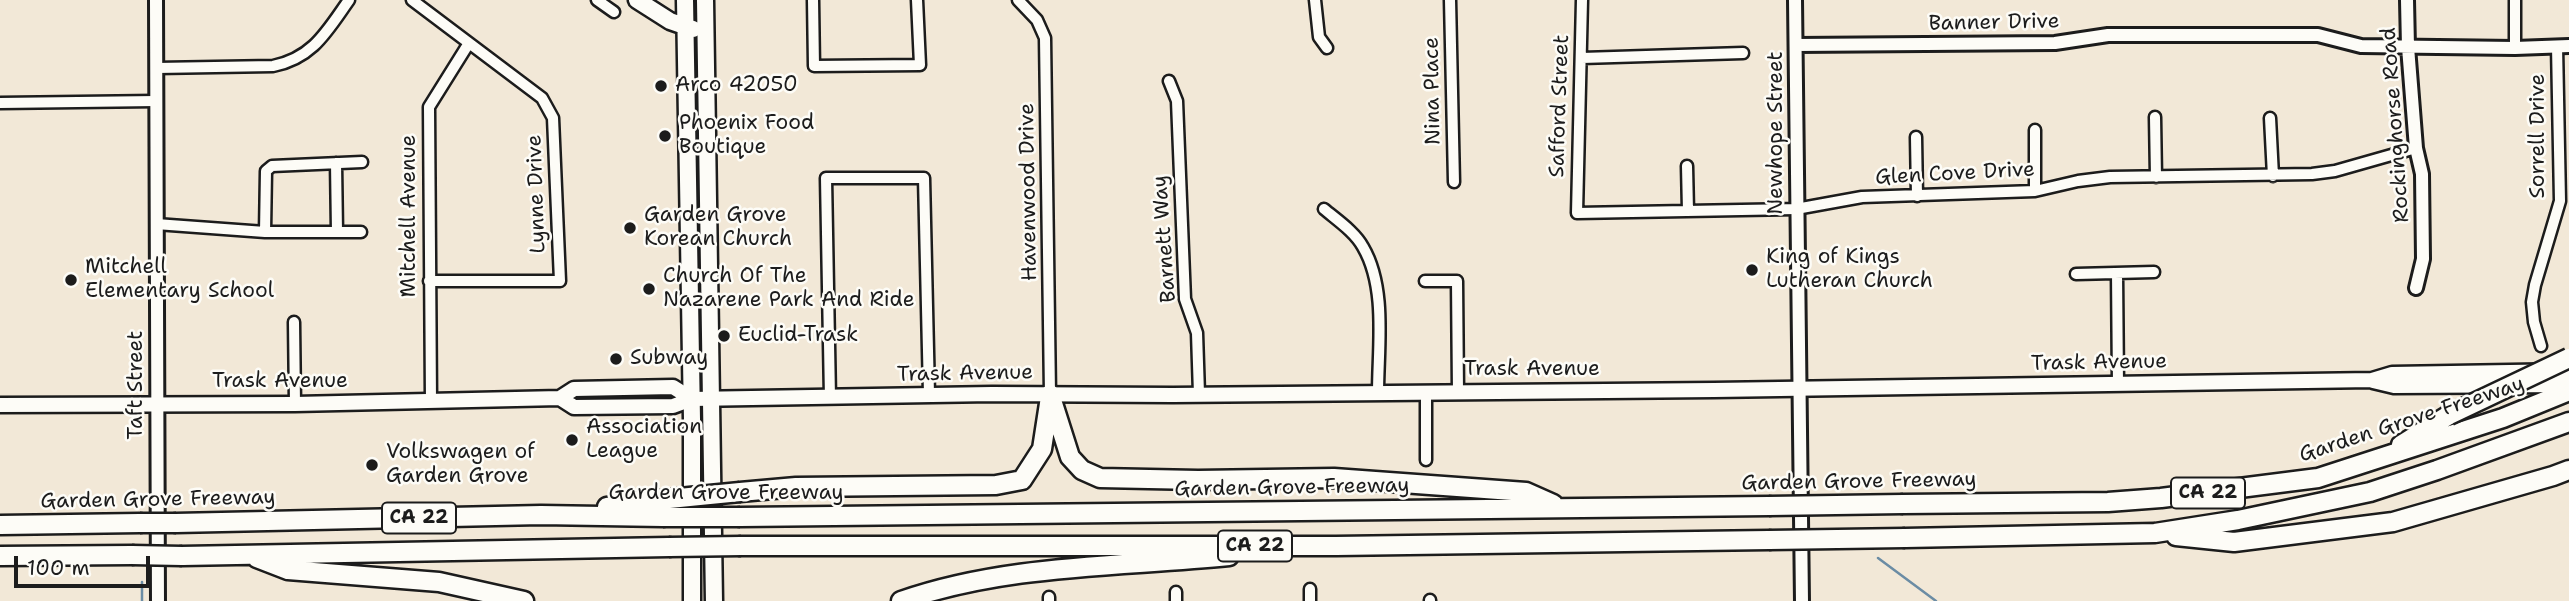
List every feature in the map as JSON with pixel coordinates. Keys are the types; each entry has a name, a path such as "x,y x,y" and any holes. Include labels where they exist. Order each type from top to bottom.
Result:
{"highway":[{"path":"2376,460 2449,415 2569,358"},
{"name":"Garden Grove Freeway","path":"0,524 541,516 661,509 740,517 2108,502 2318,478 2503,418 2569,391"},
{"path":"661,509 740,492 796,487 996,485 1022,480 1042,449 1050,394"},
{"path":"1050,394 1070,457 1082,470 1100,478 1334,478 1418,483 1526,492 1559,507"},
{"name":"CA 22","path":"0,556 741,546 1336,547 2155,533 2238,520 2370,492 2569,422"},
{"path":"2155,533 2234,542 2393,522 2569,470"},
{"path":"901,601 955,585 1016,573 1336,547"},
{"path":"247,554 288,570 439,582 524,601"}],"main road":[{"path":"637,0 659,15 686,28 706,30"},
{"path":"670,0 705,6 714,601"},
{"path":"685,4 692,399 692,601"},
{"name":"Trask Avenue","path":"0,405 295,404 561,398 574,407 673,406 692,399 929,394 1378,393 2118,385 2372,380 2392,374 2569,371"},
{"name":"Trask Avenue","path":"2372,380 2394,386 2569,385"}],"street":[{"name":"Taft Street","path":"156,0 158,601"},
{"path":"156,68 286,64 309,52 349,0"},
{"name":"Lynne Drive","path":"412,0 542,98 553,118 560,282 429,281"},
{"path":"813,0 814,66 920,65 917,0"},
{"name":"Havenwood Drive","path":"1018,0 1037,20 1045,38 1050,394"},
{"path":"1315,0 1319,37 1327,48"},
{"name":"Nina Place","path":"1450,0 1454,182"},
{"name":"Safford Street","path":"1577,213 1582,0"},
{"name":"Newhope Street","path":"1795,0 1802,601"},
{"name":"Rockinghorse Road","path":"2407,0 2416,148 2422,174 2423,259 2416,288"},
{"path":"2515,0 2515,48"},
{"path":"601,1 614,12"},
{"name":"Banner Drive","path":"1796,45 2055,43 2108,35 2318,35 2361,46 2563,46"},
{"name":"Mitchell Avenue","path":"430,402 429,107 469,43"},
{"name":"Sorrell Drive","path":"2541,346 2532,302 2560,201 2563,46"},
{"path":"1582,58 1743,53"},
{"name":"Barnett Way","path":"1169,82 1177,101 1185,299 1197,333 1199,394"},
{"path":"0,103 156,101"},
{"path":"2155,117 2156,177"},
{"path":"2270,118 2273,176"},
{"path":"2035,130 2035,191"},
{"path":"1916,137 1917,195"},
{"name":"Glen Cove Drive","path":"1577,213 1796,209 1862,197 2035,191 2096,178 2273,176 2335,171 2416,148"},
{"path":"265,232 265,171 268,168 362,162"},
{"path":"336,163 337,232"},
{"path":"1687,166 1688,211"},
{"path":"830,398 826,178 924,178 929,394"},
{"path":"1324,209 1363,246 1374,273 1378,303 1378,393"},
{"path":"156,224 265,232 360,232"},
{"path":"2077,274 2154,272"},
{"path":"2117,273 2118,385"},
{"path":"1425,281 1457,281 1458,392"},
{"path":"294,321 295,404"},
{"path":"1426,392 1426,460"},
{"path":"1310,589 1310,601"}],"waterway":[{"path":"1878,558 1936,601"},
{"path":"142,582 142,601"}],"place":[{"name":"Arco 42050","path":"661,86"},
{"name":"Phoenix Food Boutique","path":"665,136"},
{"name":"Garden Grove Korean Church","path":"630,228"},
{"name":"King of Kings Lutheran Church","path":"1752,270"},
{"name":"Mitchell Elementary School","path":"71,280"},
{"name":"Church Of The Nazarene Park And Ride","path":"649,289"},
{"name":"Euclid-Trask","path":"724,336"},
{"name":"Subway","path":"616,359"},
{"name":"Association League","path":"572,440"},
{"name":"Volkswagen of Garden Grove","path":"372,465"}]}
